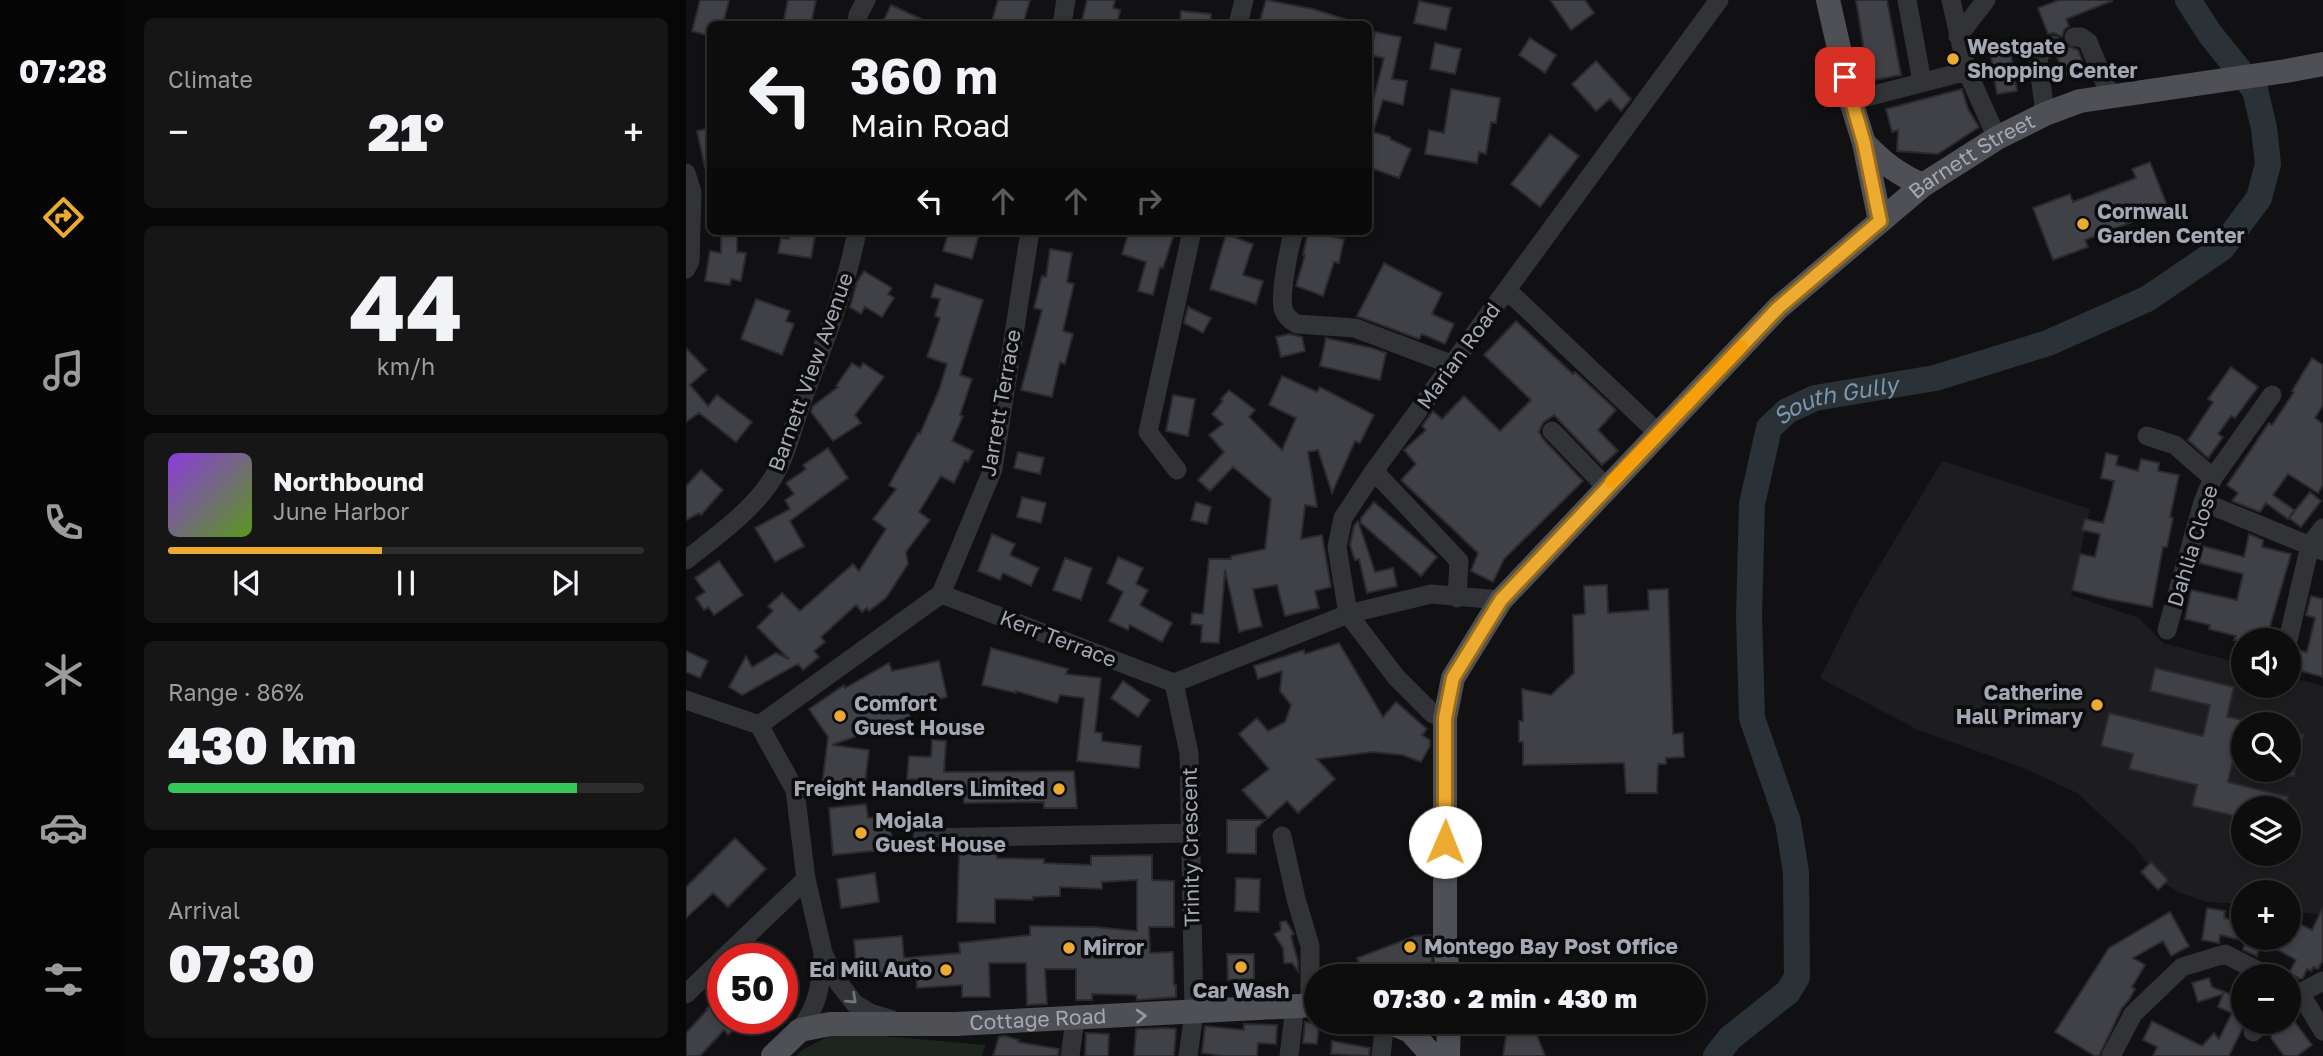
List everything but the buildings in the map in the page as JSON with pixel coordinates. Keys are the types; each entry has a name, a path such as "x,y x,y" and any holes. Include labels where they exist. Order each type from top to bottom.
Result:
{"main road":[{"path":"1828,0 1850,101 1864,143 1880,221"},
{"name":"Barnett Street","path":"1447,964 1445,718 1453,678 1501,600 1778,308 1923,185 1997,138 2045,114 2080,100 2323,64"},
{"path":"1864,143 1880,160 1902,176 1923,185"},
{"name":"Cottage Road","path":"800,1030 830,1024 1075,1020 1304,1005"},
{"path":"773,1056 800,1030"},
{"path":"1411,1034 1433,1056"},
{"path":"1448,1034 1448,1056"}],"street":[{"path":"857,21 866,0"},
{"path":"1062,21 1066,0"},
{"path":"1239,21 1244,0"},
{"name":"Marian Road","path":"1445,718 1433,714 1396,677 1348,614 1337,547 1343,518 1374,471 1718,0"},
{"path":"1907,0 1922,82"},
{"path":"1951,0 1967,71 1997,138"},
{"path":"1958,36 1986,0"},
{"path":"2074,37 2081,37 2088,42 2110,95"},
{"path":"2045,114 2038,59 2041,52 2053,46"},
{"path":"1850,101 1967,71"},
{"path":"686,173 692,192 688,229 690,261 686,269"},
{"name":"Barnett View Avenue","path":"686,559 734,522 769,484 817,361 852,259 857,235"},
{"name":"Jarrett Terrace","path":"941,594 993,469 1029,235"},
{"path":"1177,470 1148,432 1191,235"},
{"path":"1293,235 1287,256 1283,308 1289,320 1297,324 1355,328 1453,365"},
{"path":"1507,290 1658,433"},
{"name":"Dahlia Close","path":"2167,630 2203,502 2213,478 2272,395"},
{"path":"1552,430 1606,487"},
{"path":"2147,436 2175,445 2213,478"},
{"path":"1374,471 1458,561 1457,598"},
{"path":"2203,502 2317,548"},
{"path":"2292,628 2323,528"},
{"path":"759,725 941,594"},
{"name":"Kerr Terrace","path":"941,594 1174,683"},
{"path":"1174,683 1348,614 1431,594 1501,600"},
{"name":"Trinity Crescent","path":"1174,683 1189,753 1194,1013 1188,1056"},
{"path":"686,700 759,725 795,790 806,879 824,953 834,977 855,1004 870,1013 902,1023"},
{"path":"922,838 1191,833"},
{"path":"1282,836 1310,946 1309,964"},
{"path":"686,995 806,879"},
{"path":"800,1030 813,1011 820,993 824,953"},
{"path":"2111,1056 2133,1014 2182,967 2225,954 2245,964"},
{"path":"2301,991 2323,981"},
{"path":"2301,1004 2323,1031"},
{"path":"1289,1056 1304,1014"},
{"path":"1070,1056 1075,1020"},
{"path":"1381,1056 1395,1034"}],"shaded area":[{"name":"Catherine Hall Primary","path":"1942,461 2090,509 2071,595 2139,618 2163,643 2231,661 2231,698 2301,698 2301,680 2323,686 2323,915 2301,912 2301,880 2231,880 2231,903 2207,902 2180,893 2161,881 2134,846 2077,793 2024,768 1918,730 1820,678 1856,605"},
{"path":"837,1032 986,1045 982,1056 796,1056 802,1050"}],"waterway":[{"name":"South Gully","path":"1716,1056 1730,1038 1788,992 1797,977 1796,872 1788,822 1752,718 1749,616 1752,504 1769,428 1787,411 1815,398 1935,378 2048,343 2147,299 2222,248 2259,198 2268,164 2264,128 2255,90 2210,34 2188,0"}],"slow traffic":[{"path":"1611,482 1742,346"}],"place":[{"name":"Westgate Shopping Center","path":"1953,59"},
{"name":"Cornwall Garden Center","path":"2083,224"},
{"name":"Catherine Hall Primary","path":"2097,705"},
{"name":"Comfort Guest House","path":"840,716"},
{"name":"Freight Handlers Limited","path":"1059,789"},
{"name":"Mojala Guest House","path":"861,833"},
{"name":"Montego Bay Post Office","path":"1410,947"},
{"name":"Mirror","path":"1069,948"},
{"name":"Car Wash","path":"1241,967"},
{"name":"Ed Mill Auto","path":"946,970"}],"route":[{"path":"1445,842 1445,718 1453,678 1501,600 1778,308 1880,221 1864,143 1845,77"}]}
